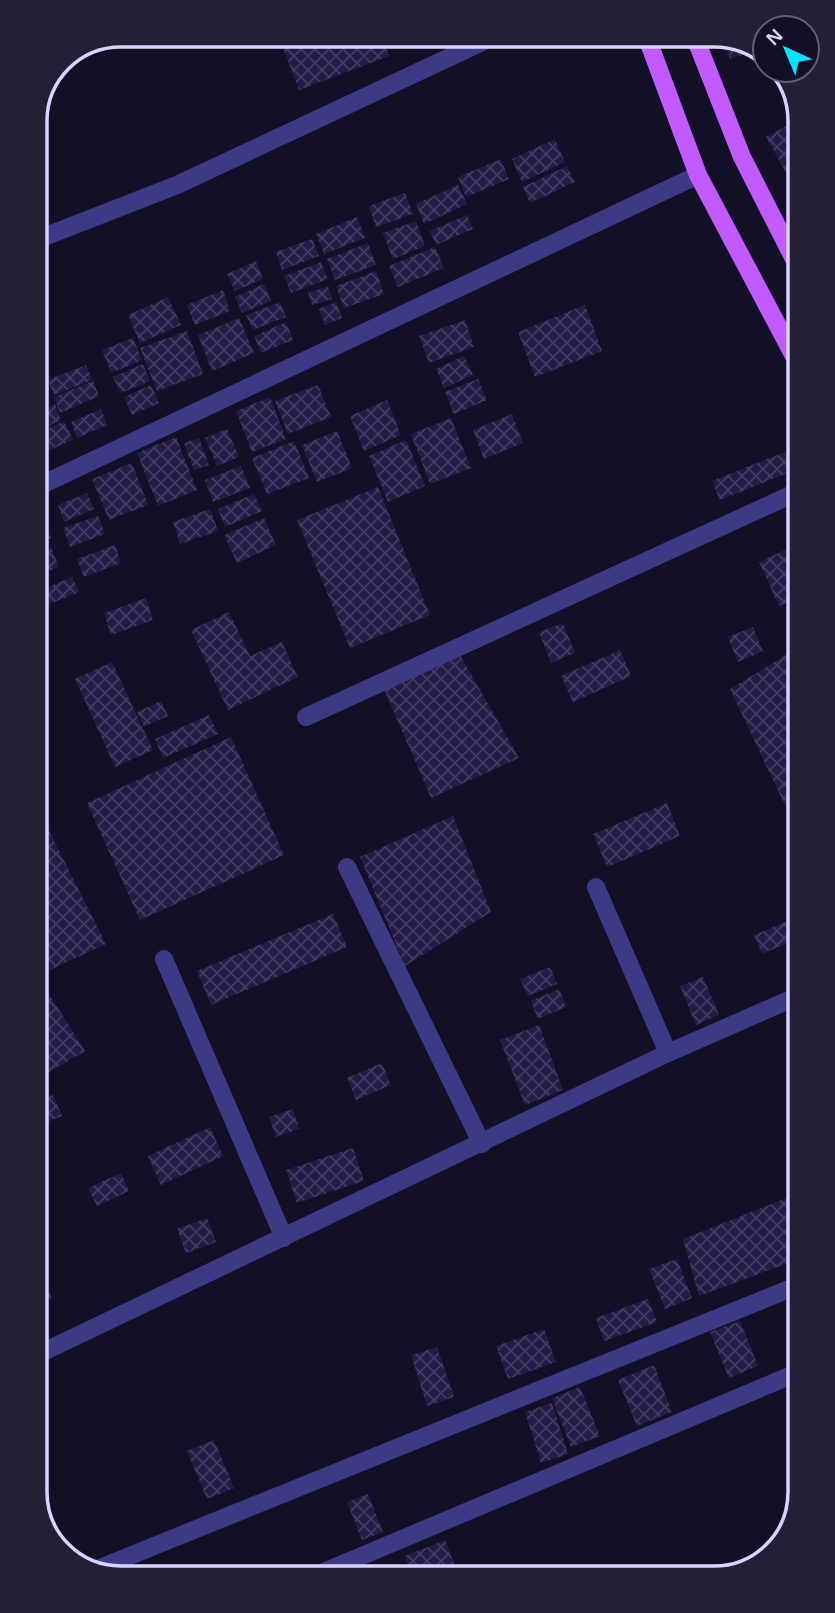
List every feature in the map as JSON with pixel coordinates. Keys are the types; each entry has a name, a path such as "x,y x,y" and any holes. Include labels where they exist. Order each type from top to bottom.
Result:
{"main road":[{"path":"650,47 698,176 788,345"},
{"path":"699,47 742,157 788,247"}],"street":[{"path":"47,236 177,185 471,47"},
{"path":"47,482 698,176"},
{"path":"306,717 788,496"},
{"path":"347,867 482,1144"},
{"path":"596,887 668,1053"},
{"path":"164,959 284,1238"},
{"path":"47,1350 668,1053 788,1000"},
{"path":"109,1564 788,1289"},
{"path":"338,1566 788,1377"}],"building":[{"path":"283,47 386,47 389,56 299,90"},
{"path":"726,49 742,53 745,54 730,59"},
{"path":"788,125 788,176 766,137"},
{"path":"555,139 565,162 522,182 512,159"},
{"path":"501,159 509,179 466,197 458,177"},
{"path":"567,166 575,182 530,203 523,187"},
{"path":"458,185 467,204 424,224 416,204"},
{"path":"405,193 413,214 376,227 369,206"},
{"path":"467,215 473,229 436,245 430,231"},
{"path":"357,217 365,238 324,254 316,234"},
{"path":"416,221 425,246 393,259 383,233"},
{"path":"312,239 319,256 282,270 276,252"},
{"path":"368,243 376,265 335,280 327,259"},
{"path":"435,247 444,268 398,287 389,266"},
{"path":"256,261 263,279 235,291 227,274"},
{"path":"321,262 328,279 291,293 284,276"},
{"path":"376,271 384,294 344,308 336,286"},
{"path":"264,284 271,301 242,313 235,297"},
{"path":"328,286 332,299 312,305 308,293"},
{"path":"223,290 230,311 195,325 187,305"},
{"path":"168,297 181,325 140,343 128,315"},
{"path":"280,302 286,317 253,330 246,315"},
{"path":"336,302 342,318 325,325 319,309"},
{"path":"585,305 602,351 535,377 518,332"},
{"path":"239,318 254,353 212,371 198,335"},
{"path":"465,320 474,347 429,363 419,336"},
{"path":"286,322 293,340 261,353 254,336"},
{"path":"187,331 203,374 157,391 140,348"},
{"path":"133,338 142,360 111,373 102,350"},
{"path":"464,356 473,375 444,388 436,369"},
{"path":"143,364 150,381 121,393 113,377"},
{"path":"86,365 92,380 54,395 48,380"},
{"path":"478,379 487,400 454,414 445,392"},
{"path":"93,381 99,396 60,413 54,397"},
{"path":"151,385 159,403 132,415 124,397"},
{"path":"318,385 331,417 288,434 275,401"},
{"path":"270,397 286,439 252,452 236,411"},
{"path":"387,400 401,435 364,451 350,416"},
{"path":"55,404 61,420 47,426 47,407"},
{"path":"101,409 107,425 77,438 71,422"},
{"path":"512,414 523,443 484,459 473,430"},
{"path":"451,418 471,468 430,484 411,434"},
{"path":"64,421 73,440 47,451 47,429"},
{"path":"227,429 239,457 217,466 205,438"},
{"path":"337,431 352,468 317,482 302,445"},
{"path":"176,437 197,490 158,506 137,453"},
{"path":"199,438 209,465 194,470 184,443"},
{"path":"406,440 425,486 388,502 369,456"},
{"path":"294,441 309,478 267,494 252,458"},
{"path":"788,451 788,473 720,500 712,481"},
{"path":"132,463 148,505 109,520 92,479"},
{"path":"241,466 250,488 213,502 205,480"},
{"path":"378,487 430,615 350,648 297,520"},
{"path":"87,493 94,509 64,522 58,505"},
{"path":"254,494 262,511 225,527 218,509"},
{"path":"210,509 218,531 180,544 173,522"},
{"path":"98,516 105,534 70,547 63,528"},
{"path":"264,518 276,545 237,563 224,535"},
{"path":"115,545 121,563 84,577 77,559"},
{"path":"51,547 59,567 47,572 47,548"},
{"path":"788,549 788,602 779,606 759,562"},
{"path":"72,577 79,592 47,605 47,587"},
{"path":"146,598 153,620 111,635 104,613"},
{"path":"229,612 250,656 282,642 298,677 228,710 191,630"},
{"path":"563,623 575,653 551,663 539,632"},
{"path":"753,627 763,651 738,662 728,637"},
{"path":"456,648 519,758 431,798 384,689"},
{"path":"620,650 631,676 573,702 561,676"},
{"path":"788,654 788,812 730,689"},
{"path":"112,662 153,750 115,767 75,679"},
{"path":"161,701 168,716 144,727 137,712"},
{"path":"209,715 218,734 163,758 155,739"},
{"path":"231,737 284,855 140,920 87,803"},
{"path":"667,803 680,836 607,867 593,834"},
{"path":"453,816 491,912 405,966 360,857"},
{"path":"47,827 106,944 47,971"},
{"path":"333,914 347,947 211,1005 197,971"},
{"path":"788,921 788,943 762,954 754,935"},
{"path":"550,967 557,984 528,996 520,979"},
{"path":"703,977 719,1015 696,1025 680,986"},
{"path":"559,989 566,1007 538,1019 531,1001"},
{"path":"47,991 85,1051 47,1073"},
{"path":"539,1025 563,1090 525,1105 500,1040"},
{"path":"382,1063 391,1085 356,1100 347,1078"},
{"path":"53,1095 62,1116 47,1122 47,1098"},
{"path":"293,1109 299,1129 276,1137 269,1117"},
{"path":"210,1127 223,1156 161,1185 148,1156"},
{"path":"353,1148 364,1181 297,1203 286,1170"},
{"path":"121,1173 129,1191 97,1206 88,1188"},
{"path":"788,1197 788,1263 699,1296 683,1239"},
{"path":"207,1218 216,1242 186,1253 177,1229"},
{"path":"677,1259 692,1298 665,1309 649,1269"},
{"path":"47,1288 52,1299 47,1301"},
{"path":"648,1299 657,1322 604,1341 596,1318"},
{"path":"740,1321 758,1366 729,1378 710,1332"},
{"path":"544,1329 556,1362 508,1379 496,1346"},
{"path":"437,1347 454,1397 427,1406 411,1355"},
{"path":"654,1365 672,1412 637,1426 618,1380"},
{"path":"580,1387 600,1436 571,1447 552,1398"},
{"path":"552,1403 568,1454 541,1463 525,1412"},
{"path":"214,1440 234,1488 207,1499 187,1451"},
{"path":"368,1494 383,1532 362,1540 347,1502"},
{"path":"445,1540 455,1566 409,1566 405,1556"}]}
